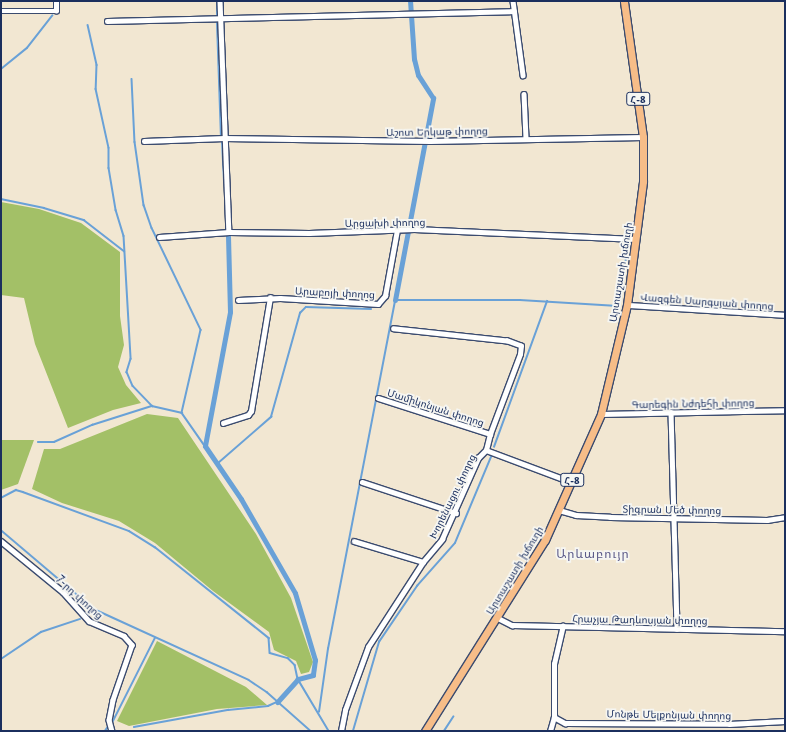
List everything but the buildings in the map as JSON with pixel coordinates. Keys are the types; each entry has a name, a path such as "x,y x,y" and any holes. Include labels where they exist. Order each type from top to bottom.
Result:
{"main road":[{"name":"Հ-8","path":"624,1 643,137"},
{"name":"Արտաշատի խճուղի","path":"425,731 498,618 545,540 601,414 627,305 642,198 643,137"}],"street":[{"path":"1,11 56,11 56,1"},
{"path":"220,1 224,138 229,232"},
{"path":"513,1 523,75"},
{"path":"107,21 405,16 514,11"},
{"path":"524,94 526,138"},
{"name":"Աշոտ Երկաթ փողոց","path":"224,138 430,141 643,137"},
{"path":"144,141 224,138"},
{"name":"Արցախի փողոց","path":"159,237 229,232 309,233 414,229 636,239"},
{"name":"Արաբոյի փողոց","path":"238,300 270,298 378,304 385,296 398,230"},
{"path":"223,423 248,415 251,411 270,298"},
{"name":"Վազգեն Սարգսյան փողոց","path":"627,305 785,315"},
{"name":"Խորենացու փողոց","path":"341,731 345,710 368,647 423,562 435,550 456,513 478,458 486,450 490,434 514,375 521,346 507,341 394,329"},
{"name":"Մամիկոնյան փողոց","path":"378,398 490,434"},
{"name":"Գարեգին Նժդեհի փողոց","path":"601,414 785,410"},
{"path":"671,412 677,629"},
{"path":"486,450 572,482"},
{"path":"362,482 456,513"},
{"name":"Տիգրան Մեծ փողոց","path":"559,510 576,515 767,520 785,517"},
{"name":"7-րդ փողոց","path":"1,541 63,592 89,621 124,636 132,644 112,700 111,726"},
{"path":"354,541 423,562"},
{"name":"Հրաչյա Թադևոսյան փողոց","path":"498,618 512,625 785,631"},
{"path":"550,731 554,717 554,664 563,626"},
{"name":"Մոնթե Մելքոնյան փողոց","path":"554,717 565,723 729,724 785,721"},
{"path":"729,724 729,731"}],"green space":[{"path":"1,202 39,209 81,223 120,252 120,316 124,345 118,367 126,385 141,403 113,410 68,428 35,344 24,298 1,295"},
{"path":"147,414 178,418 256,534 291,598 313,662 309,672 301,674 296,661 274,650 269,632 213,591 155,543 119,521 62,503 32,489 44,449 60,449"},
{"path":"1,440 34,440 18,484 1,490"},
{"path":"157,641 246,687 267,705 217,709 129,726 117,721"}],"waterway":[{"path":"218,1 218,14"},
{"path":"395,300 433,98 418,75 414,59 410,1"},
{"path":"1,69 27,48 52,16"},
{"path":"218,23 222,135"},
{"path":"88,25 97,65 96,89 109,148 109,168 116,210 124,236 131,359 127,372 133,386 152,406 182,413"},
{"path":"132,79 135,142 144,205 152,228 201,330 182,413 205,446"},
{"path":"223,141 225,181"},
{"path":"1,199 44,208 84,220 124,251"},
{"path":"228,236 230,312 205,446 241,499 295,593 315,660 313,675 298,679 277,702"},
{"path":"319,712 328,649 395,300 520,300 618,306 628,246"},
{"path":"494,447 547,301"},
{"path":"217,464 271,417 300,313 306,307 371,309"},
{"path":"38,442 54,442 92,425 152,406"},
{"path":"353,731 379,642 417,586 455,543 491,457"},
{"path":"1,498 16,490 23,492 129,531 155,547 269,638 270,653 288,658 295,665 298,679 329,731"},
{"path":"1,530 94,609 249,680 267,692 311,731"},
{"path":"87,615 94,609"},
{"path":"1,659 41,632 80,619"},
{"path":"112,723 155,638"},
{"path":"134,727 228,710 268,706 277,702"},
{"path":"444,731 453,717"},
{"path":"105,731 109,725"}],"district":[{"name":"Արևաբույր","path":"593,554"}]}
